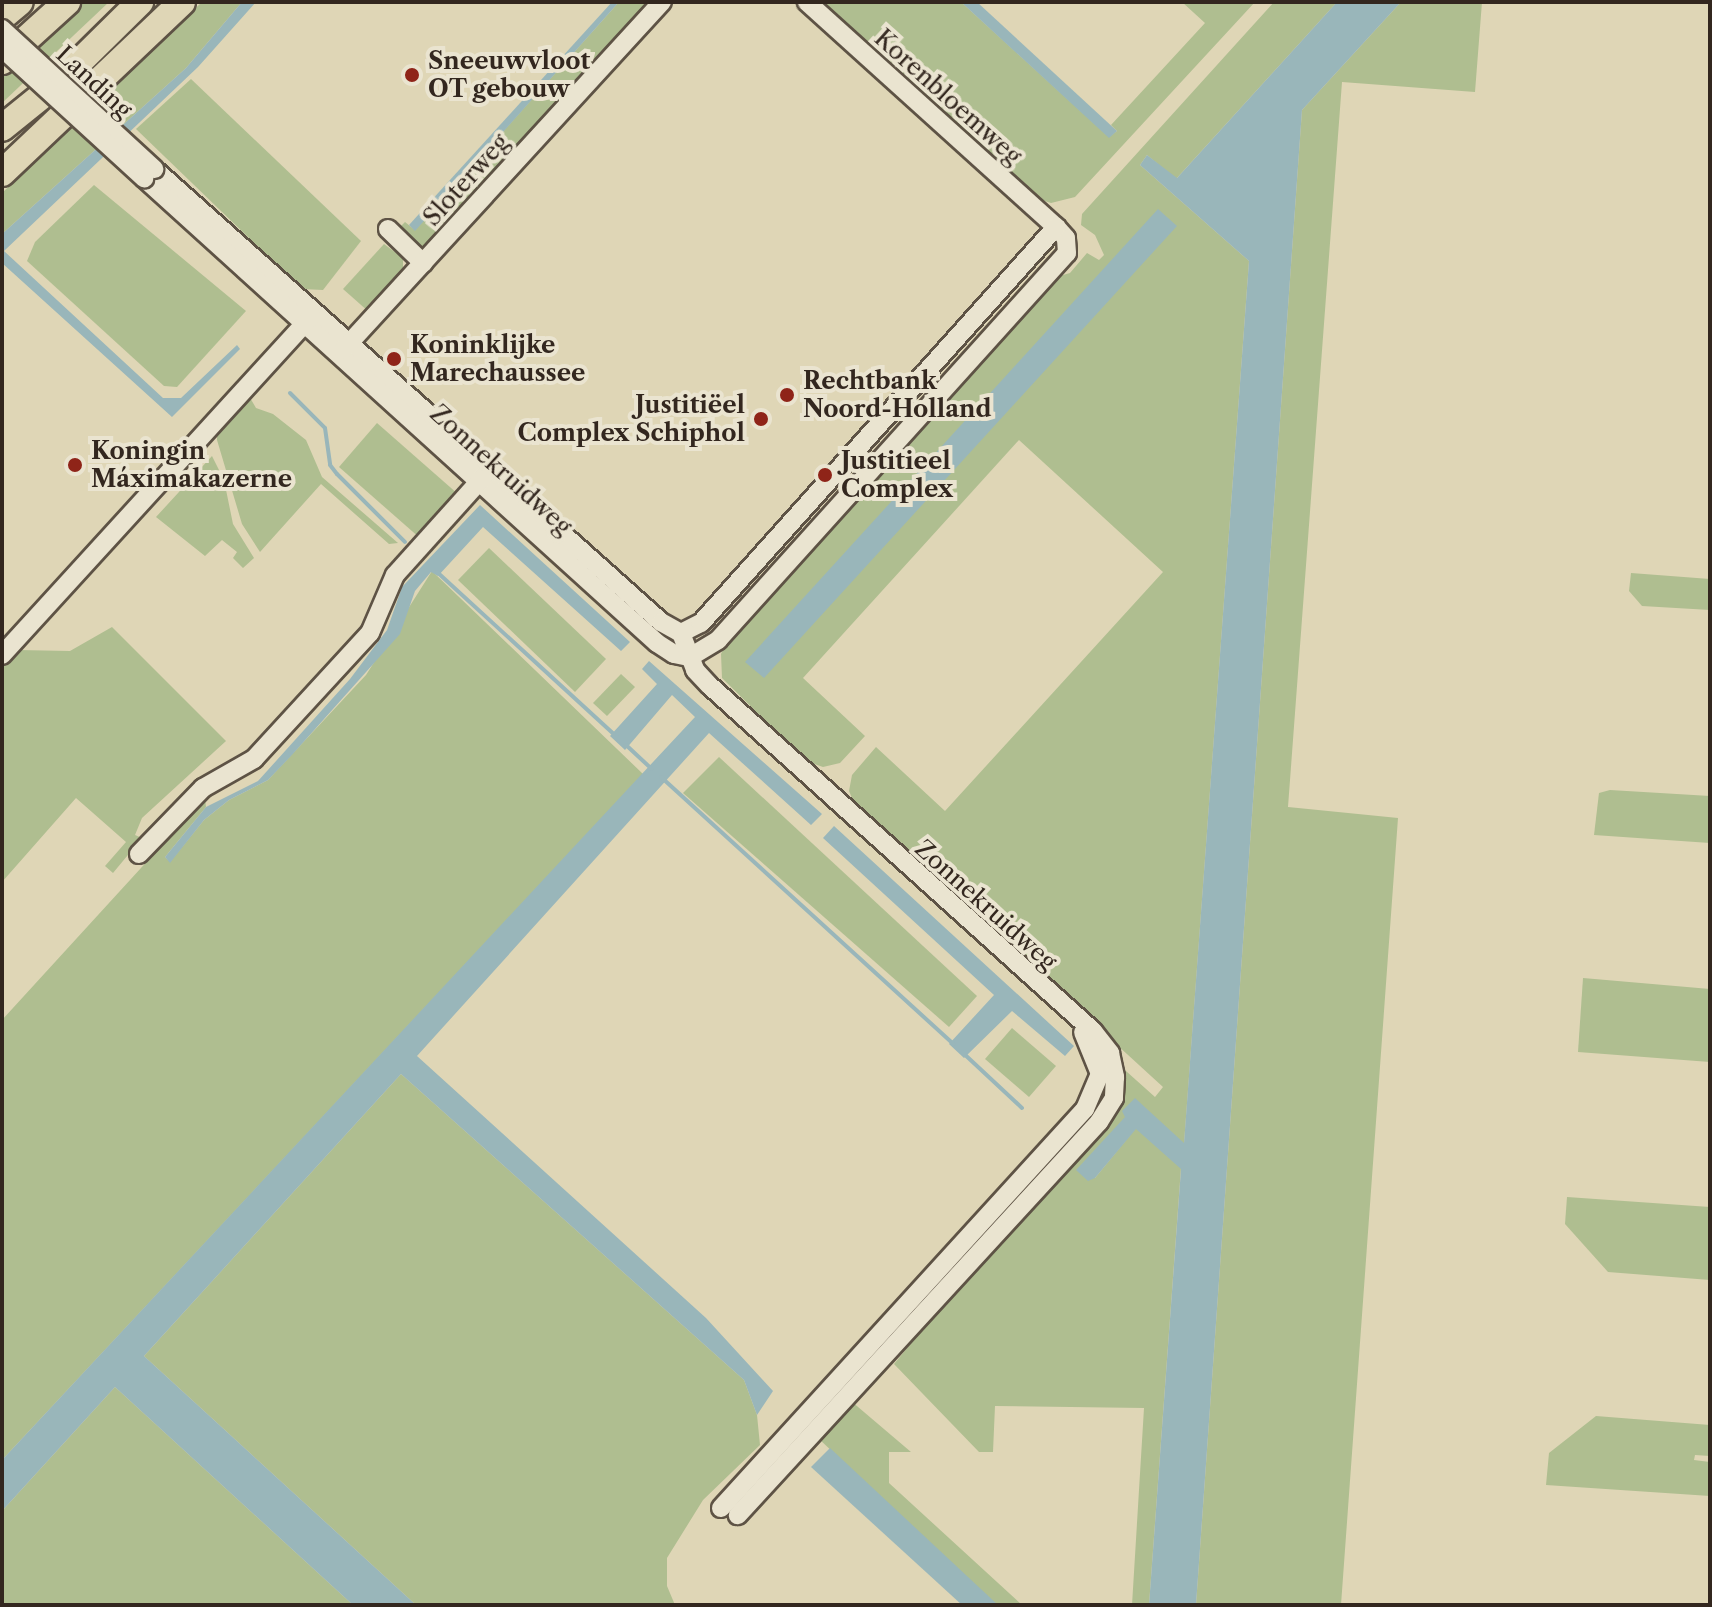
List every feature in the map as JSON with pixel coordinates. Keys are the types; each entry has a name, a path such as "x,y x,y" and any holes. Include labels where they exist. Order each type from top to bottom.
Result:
{"highway":[{"path":"2,17 20,2"},
{"path":"2,61 67,2"},
{"path":"2,128 59,82 140,2"},
{"path":"2,173 93,92 182,2"}],"street":[{"name":"Sloterweg","path":"339,355 662,2"},
{"name":"Korenbloemweg","path":"807,2 1056,227"},
{"name":"Landing","path":"2,29 149,173"},
{"name":"Landing","path":"2,48 149,173"},
{"name":"Zonnekruidweg","path":"149,173 310,317 339,355 661,622 681,633 690,657 709,685 1110,1053 1115,1077 1108,1110 730,1511"},
{"path":"681,633 701,623 1056,227 1066,238 1067,253 1057,269 718,640 690,657"},
{"path":"388,229 423,263"},
{"path":"2,655 310,317"},
{"name":"Zonnekruidweg","path":"310,317 352,341 657,643 690,657"},
{"path":"139,854 203,788 254,759 370,633 395,575 485,475"}],"green space":[{"path":"82,2 109,2 2,103 2,74"},
{"path":"202,2 242,2 186,68 2,234 2,193"},
{"path":"619,2 652,2 427,248 419,247 399,228 405,222 415,230"},
{"path":"817,2 961,2 1109,137 1117,131 1111,125 1205,23 1182,2 1255,2 1075,197 1051,203 1035,198"},
{"path":"1274,2 1337,2 1176,179 1147,155 1140,165 1249,261 1184,1144 1126,1117 1077,1170 1095,1178 1136,1128 1181,1168 1149,1605 1132,1605 1144,1408 995,1406 993,1452 979,1452 894,1364 984,1255 1110,1118 1117,1063 1155,1097 1163,1087 855,805 849,791 852,775 876,747 945,811 1163,572 1019,440 803,678 865,736 840,763 823,767 806,761 722,678 721,654 728,638 1056,277 1070,273 1087,253 1099,260 1104,255 1095,235 1081,225 1082,214"},
{"path":"1401,2 1482,2 1475,92 1342,82 1288,807 1398,818 1341,1605 1196,1605 1302,110"},
{"path":"191,79 361,241 323,290 302,289 136,129"},
{"path":"94,185 246,311 177,387 164,386 27,261 35,242"},
{"path":"384,244 403,258 403,268 369,312 343,289"},
{"path":"249,396 256,408 273,414 306,440 322,477 398,543 389,544 321,484 260,552 242,524 217,440 217,431"},
{"path":"377,423 467,502 429,546 339,467"},
{"path":"212,456 224,480 233,524 254,558 243,568 233,558 237,552 222,540 205,556 156,517"},
{"path":"489,548 606,659 575,692 458,580"},
{"path":"432,571 643,774 2,1460 2,1020 205,798 206,807 165,857 170,862 204,820 229,800 268,780 366,675"},
{"path":"1631,573 1710,579 1710,610 1642,606 1629,591"},
{"path":"112,627 226,741 142,818 135,835 142,838 113,873 105,866 126,842 76,798 2,882 2,667 18,650 70,651"},
{"path":"621,674 635,687 607,716 593,703"},
{"path":"719,757 977,996 949,1027 683,793"},
{"path":"1610,790 1710,796 1710,843 1594,835 1599,793"},
{"path":"1583,978 1710,989 1710,1062 1578,1052"},
{"path":"1012,1028 1056,1066 1029,1097 985,1059"},
{"path":"401,1074 744,1380 757,1415 760,1445 703,1500 667,1558 667,1586 675,1605 416,1605 144,1356"},
{"path":"1567,1197 1710,1207 1710,1280 1608,1272 1565,1224"},
{"path":"115,1387 353,1605 2,1605 2,1511"},
{"path":"851,1401 911,1452 889,1452 889,1483 1022,1605 995,1605 818,1438"},
{"path":"1596,1416 1710,1425 1710,1456 1695,1455 1694,1460 1710,1462 1710,1496 1546,1485 1549,1453"}],"water":[{"path":"242,2 256,2 198,67 4,251 163,398 181,398 237,345 240,349 172,417 2,263 2,234 186,68"},
{"path":"612,2 619,2 415,231 409,225"},
{"path":"961,2 977,2 1117,131 1109,138"},
{"path":"1337,2 1401,2 1302,110 1196,1605 1149,1605 1181,1169 1136,1129 1095,1178 1088,1181 1076,1170 1125,1117 1122,1111 1135,1098 1184,1143 1249,261 1140,165 1147,155 1177,178"},
{"path":"1158,209 1177,226 764,678 745,662"},
{"path":"480,505 630,642 621,651 483,527 438,576 431,572 415,591 400,634 291,756 268,780 229,800 204,820 170,863 165,857 206,807 258,781 350,679 387,630 402,587"},
{"path":"649,661 822,814 811,825 709,733 417,1056 706,1318 773,1391 757,1415 744,1380 401,1074 144,1356 416,1605 353,1605 115,1387 2,1511 2,1460 695,717 672,695 625,750 610,736 657,684 642,669"},
{"path":"834,826 1074,1046 1065,1056 1012,1011 964,1058 949,1044 994,995 823,838"},
{"path":"830,1448 998,1605 962,1605 811,1467"}],"waterway":[{"path":"290,393 325,428 330,465 405,542"},
{"path":"437,572 616,736"},
{"path":"626,745 652,769"},
{"path":"661,777 953,1044"},
{"path":"962,1052 1022,1108"}],"place":[{"name":"Sneeuwvloot OT gebouw","path":"412,75"},
{"name":"Koninklijke Marechaussee","path":"394,359"},
{"name":"Rechtbank Noord-Holland","path":"787,395"},
{"name":"Justitiëel Complex Schiphol","path":"761,419"},
{"name":"Koningin Máximakazerne","path":"75,465"},
{"name":"Justitieel Complex","path":"825,475"}]}
